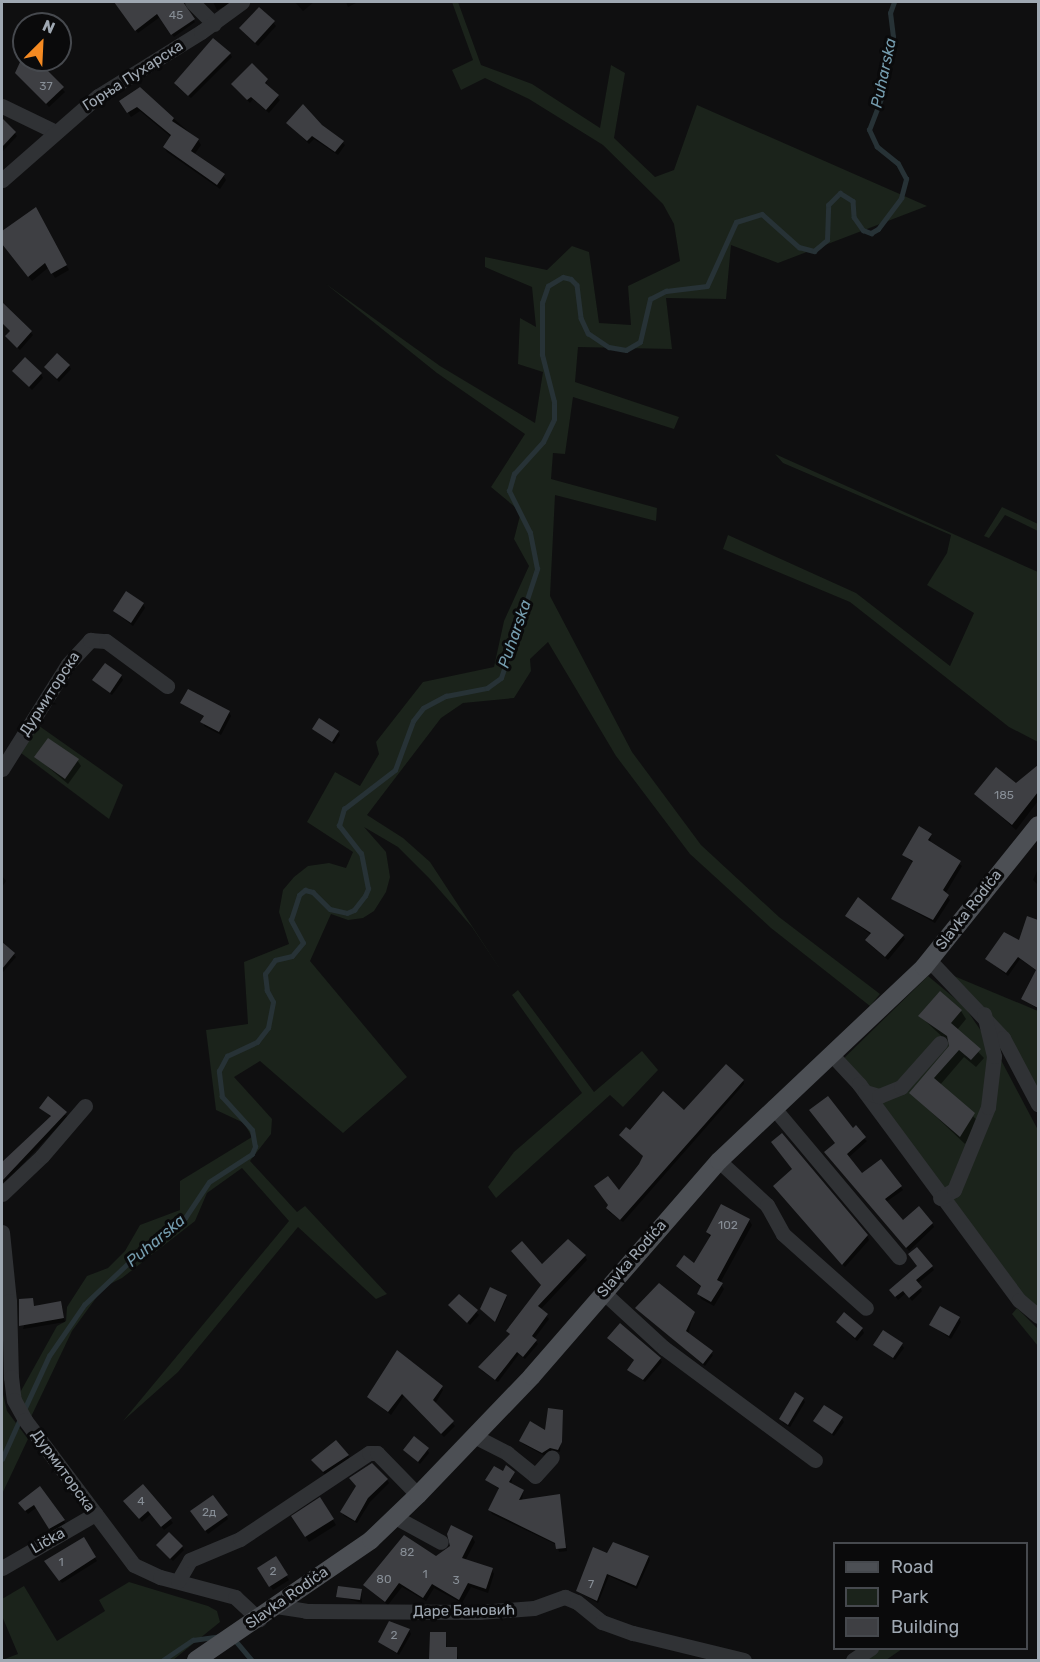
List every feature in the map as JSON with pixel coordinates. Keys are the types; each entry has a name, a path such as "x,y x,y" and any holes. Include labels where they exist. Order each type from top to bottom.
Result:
{"main road":[{"name":"Slavka Rodića","path":"196,1660 370,1540 418,1495 476,1437 719,1161 929,960 1038,825"}],"street":[{"path":"192,2 213,24"},
{"name":"Горња Пухарска","path":"2,180 54,131 98,96 213,24 242,2"},
{"path":"2,106 54,131"},
{"name":"Дурмиторска","path":"2,769 68,664 90,640 106,641 167,686"},
{"path":"929,960 984,1014 1003,1038 1038,1104"},
{"path":"940,1197 954,1190 988,1107 994,1056 984,1014"},
{"path":"865,1092 879,1096 901,1087 940,1043"},
{"path":"832,1055 865,1092 940,1197 1019,1300 1038,1316"},
{"path":"2,1194 42,1156 85,1106"},
{"path":"773,1107 899,1257"},
{"path":"719,1161 767,1205 783,1234 866,1308"},
{"name":"Дурмиторска","path":"2,1232 9,1301 6,1364 14,1400 25,1420 134,1565 178,1581 236,1597 259,1618"},
{"path":"603,1293 664,1348 815,1460"},
{"path":"476,1437 507,1453 535,1476 552,1457"},
{"path":"178,1581 190,1560 240,1539 369,1453 377,1454 418,1495"},
{"name":"Lička","path":"2,1568 95,1514"},
{"path":"395,1517 441,1542"},
{"name":"Даре Бановић","path":"276,1606 306,1611 479,1612 534,1608 565,1598 577,1602 602,1622 633,1633 744,1660"},
{"path":"853,1660 868,1650"}],"green space":[{"path":"452,2 458,2 481,65 532,84 600,128 611,65 625,73 614,138 655,177 674,170 697,105 927,206 778,263 731,245 726,299 666,298 672,349 578,347 575,382 679,417 674,429 573,397 565,454 553,453 551,479 657,508 656,521 555,495 550,596 632,752 701,845 779,917 880,994 870,1006 771,928 690,854 616,756 548,642 530,659 531,671 514,698 463,703 441,718 367,815 403,838 430,862 504,975 472,927 429,878 398,847 364,827 386,852 390,877 386,892 374,911 363,918 348,920 331,914 310,961 407,1077 343,1133 260,1061 234,1077 272,1119 271,1134 250,1161 297,1212 305,1206 387,1294 376,1299 298,1227 178,1372 123,1421 289,1221 242,1168 207,1193 195,1221 122,1278 104,1287 72,1331 30,1419 17,1398 57,1326 66,1321 67,1307 87,1276 108,1268 125,1251 140,1225 180,1210 180,1181 252,1137 244,1123 216,1110 206,1030 248,1024 244,962 289,944 279,912 283,890 294,877 308,866 329,863 346,868 353,852 307,822 335,772 360,786 379,754 376,742 423,682 494,667 504,621 529,566 514,539 521,512 491,487 525,434 437,373 326,284 440,366 535,423 543,372 518,364 520,318 536,327 532,287 485,267 485,257 547,270 572,246 589,252 599,323 631,325 628,286 680,261 674,224 663,204 603,145 529,99 485,78 461,90 452,70 473,60"},
{"path":"775,454 1038,572 1038,742 1009,727 850,602 723,549 728,535 856,593 950,666 974,613 927,585 947,553 951,535 783,463"},
{"path":"1002,507 1038,524 1038,531 1005,515 989,538 984,536"},
{"path":"35,723 123,785 109,819 17,750"},
{"path":"942,971 1038,1011 1038,1099"},
{"path":"928,976 964,1006 1001,1060 1038,1130 1038,1317 840,1062"},
{"path":"518,990 594,1092 642,1051 658,1070 623,1107 610,1095 496,1198 488,1187 514,1152 582,1093 512,995"},
{"path":"1017,1308 1038,1329 1038,1346 1012,1314"},
{"path":"2,1390 7,1411 28,1439 2,1494"},
{"path":"129,1582 208,1606 217,1611 220,1622 173,1660 2,1660 18,1654 2,1616 2,1599 24,1586 57,1641 105,1611 99,1600"},
{"path":"868,1650 901,1650 886,1660 851,1660"}],"building":[{"path":"114,2 183,2 195,19 171,35 157,14 135,31"},
{"path":"259,7 275,21 255,43 239,28"},
{"path":"213,38 231,53 188,96 174,83"},
{"path":"252,63 268,79 265,83 279,95 266,110 251,97 247,100 231,84"},
{"path":"49,72 64,87 46,104 15,73"},
{"path":"140,87 174,118 172,121 199,139 191,151 225,174 217,185 163,147 171,135 137,107 127,113 119,101"},
{"path":"303,104 322,125 344,141 335,152 312,136 307,141 286,123"},
{"path":"2,118 16,132 2,147"},
{"path":"36,207 67,265 51,274 45,263 28,277 2,244 2,231"},
{"path":"2,302 32,331 17,348 5,336 10,331 2,323"},
{"path":"57,353 70,365 57,379 44,367"},
{"path":"25,357 42,373 29,387 12,371"},
{"path":"126,591 144,603 131,623 113,611"},
{"path":"105,663 122,675 110,693 92,680"},
{"path":"188,689 230,711 219,732 200,722 204,716 180,703"},
{"path":"319,718 339,731 332,742 312,729"},
{"path":"48,738 79,759 65,779 34,757"},
{"path":"1038,765 1038,792 1012,825 974,794 996,767 1016,783"},
{"path":"919,826 932,834 928,840 961,861 943,890 949,895 933,920 891,899 913,861 902,855"},
{"path":"858,897 904,935 885,957 865,940 871,933 845,916"},
{"path":"1027,916 1038,920 1038,1008 1021,999 1036,970 1018,957 1006,973 985,959 1004,932 1019,940"},
{"path":"2,942 15,953 2,969"},
{"path":"940,991 962,1010 951,1023 981,1049 971,1060 959,1050 934,1078 975,1113 960,1137 909,1093 949,1046 947,1036 918,1016"},
{"path":"726,1064 744,1080 620,1220 606,1208 608,1205 594,1186 608,1176 619,1190 643,1156 619,1135 626,1127 630,1130 663,1091 684,1110"},
{"path":"48,1096 67,1112 2,1181 2,1162 51,1116 39,1108"},
{"path":"828,1096 853,1128 856,1125 866,1137 847,1154 862,1173 881,1159 902,1186 885,1199 903,1220 919,1206 933,1223 906,1248 824,1152 835,1143 809,1110"},
{"path":"782,1133 868,1235 842,1265 773,1186 792,1169 771,1142"},
{"path":"721,1204 750,1219 717,1280 723,1283 711,1302 697,1294 701,1286 676,1266 684,1255 694,1263 711,1235 706,1232"},
{"path":"568,1239 586,1255 538,1306 548,1314 532,1336 537,1340 523,1357 517,1352 495,1380 478,1367 510,1334 506,1331 541,1285 511,1251 522,1241 542,1264"},
{"path":"917,1247 933,1266 916,1280 922,1287 909,1298 903,1291 895,1297 889,1290 917,1266 908,1254"},
{"path":"659,1283 695,1312 686,1331 713,1351 703,1364 635,1308"},
{"path":"490,1287 507,1295 495,1322 480,1309"},
{"path":"459,1294 478,1310 467,1323 448,1305"},
{"path":"33,1298 34,1306 61,1301 64,1318 19,1326 19,1299"},
{"path":"940,1306 960,1317 949,1336 929,1325"},
{"path":"844,1312 863,1328 855,1338 836,1322"},
{"path":"620,1323 661,1358 643,1380 627,1370 634,1360 607,1338"},
{"path":"883,1330 903,1343 893,1358 873,1345"},
{"path":"397,1350 443,1386 433,1400 454,1421 441,1434 402,1394 388,1412 367,1397"},
{"path":"795,1392 804,1398 788,1425 779,1419"},
{"path":"824,1405 843,1417 832,1434 813,1421"},
{"path":"548,1408 563,1410 562,1442 558,1450 550,1448 542,1453 519,1441 530,1421 545,1430"},
{"path":"414,1436 429,1448 418,1462 403,1450"},
{"path":"336,1440 349,1455 323,1472 311,1460"},
{"path":"372,1463 388,1479 368,1498 355,1521 340,1512 356,1486 349,1478"},
{"path":"506,1465 515,1472 509,1482 524,1490 519,1500 560,1494 566,1548 556,1549 555,1543 488,1510 499,1488 485,1480 494,1466 503,1471"},
{"path":"143,1484 172,1518 161,1527 148,1511 139,1519 123,1501"},
{"path":"40,1486 65,1520 49,1529 34,1505 25,1511 18,1503"},
{"path":"213,1495 228,1515 205,1531 190,1511"},
{"path":"320,1497 334,1519 305,1537 291,1516"},
{"path":"451,1525 473,1536 462,1558 493,1568 486,1589 468,1583 459,1600 432,1584 423,1598 399,1583 385,1602 363,1585 404,1535 436,1556 450,1546 447,1534"},
{"path":"169,1532 183,1546 170,1559 156,1545"},
{"path":"84,1537 96,1557 59,1581 44,1561"},
{"path":"613,1542 649,1556 636,1586 607,1574 597,1601 576,1591 593,1547 607,1553"},
{"path":"276,1556 288,1575 269,1587 257,1568"},
{"path":"338,1586 362,1589 360,1600 336,1597"},
{"path":"389,1621 410,1629 397,1653 378,1642"},
{"path":"430,1632 446,1632 446,1647 457,1647 457,1660 429,1660"}],"waterway":[{"name":"Puharska","path":"23,1412 49,1356 84,1305 141,1251 185,1218 209,1182 252,1154 255,1147 252,1130 222,1097 219,1071 227,1056 257,1042 268,1028 273,1002 267,991 265,974 275,960 292,956 303,943 291,920 299,895 305,890 313,892 330,909 347,913 354,910 365,896 368,889 361,854 339,826 344,809 395,770 413,721 423,708 446,696 487,688 501,678 537,569 530,533 509,491 514,474 543,442 554,419 554,402 542,355 542,303 548,286 563,277 571,279 577,285 581,318 588,333 609,347 626,350 640,342 650,299 666,291 707,286 736,222 762,214 799,247 814,251 827,240 828,205 840,193 853,201 854,217 863,230 871,233 878,229 901,198 906,179 898,164 877,147 869,130 881,98 881,71 893,37 890,13 894,2"},
{"name":"Puharska","path":"2,1459 20,1419"},
{"path":"163,1660 193,1640 222,1636"},
{"path":"235,1640 252,1660"}]}
